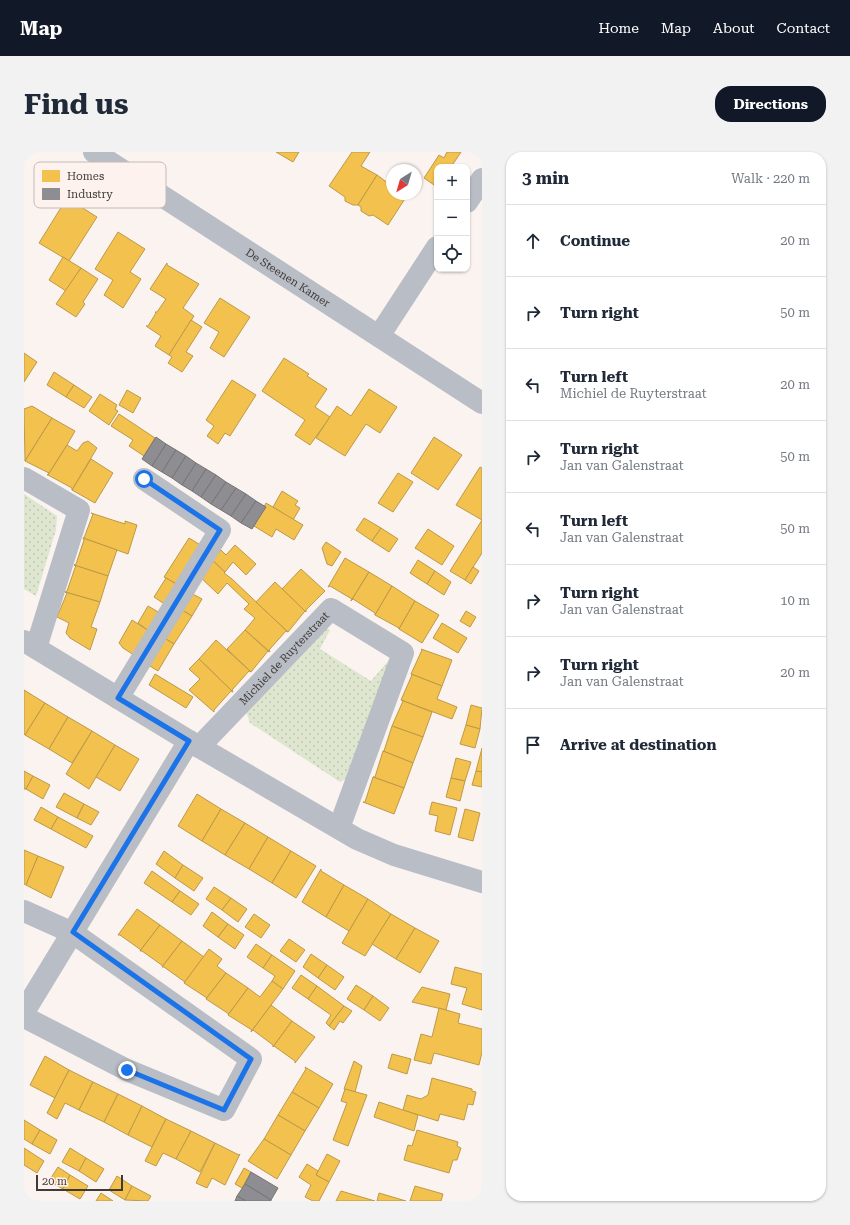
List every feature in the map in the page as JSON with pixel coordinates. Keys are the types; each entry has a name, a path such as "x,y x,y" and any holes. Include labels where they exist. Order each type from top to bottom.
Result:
{"street":[{"name":"De Steenen Kamer","path":"94,152 109,162"},
{"path":"468,200 482,179"},
{"name":"De Steenen Kamer","path":"166,198 482,403"},
{"path":"379,336 434,252"},
{"path":"24,478 79,510 30,644 194,744 357,839 394,855 482,882"},
{"path":"118,698 220,530 144,479"},
{"name":"Michiel de Ruyterstraat","path":"194,744 331,609 403,654 339,828"},
{"path":"24,1012 73,932 194,744"},
{"path":"24,911 73,932 251,1059 224,1110 127,1070 24,1017"}],"green space":[{"path":"24,494 57,516 56,530 36,596 24,589"},
{"path":"323,625 330,630 320,649 371,681 389,660 395,664 353,775 340,782 250,723 245,708"}],"building: Homes":[{"path":"276,152 299,152 293,162"},
{"path":"352,152 370,152 361,166 377,175 358,205 353,205 345,201 345,197 329,186"},
{"path":"447,152 461,152 453,164 434,164 434,185 424,178 439,155 444,158"},
{"path":"377,175 386,182 386,200 404,200 388,225 373,215 369,216 361,211 361,207 358,205"},
{"path":"61,208 83,208 97,217 69,261 39,243"},
{"path":"118,232 145,249 130,272 141,279 123,308 104,295 113,280 95,269"},
{"path":"63,257 81,268 66,291 49,280"},
{"path":"167,263 167,265 199,284 183,308 194,316 169,355 155,346 161,336 146,326 148,326 156,313 155,312 157,312 166,299 150,289"},
{"path":"81,268 98,279 83,302 85,304 76,317 56,304"},
{"path":"220,298 250,317 224,357 210,348 219,332 204,323"},
{"path":"191,320 202,327 186,352 193,356 182,372 168,363 172,357 169,355"},
{"path":"24,353 37,362 24,382"},
{"path":"284,358 309,374 307,376 327,389 315,407 330,417 310,445 295,435 305,420 262,391"},
{"path":"54,372 74,385 66,397 47,385"},
{"path":"232,380 256,395 230,436 225,433 218,444 207,436 214,426 206,420"},
{"path":"74,385 92,397 84,408 66,397"},
{"path":"369,389 397,407 380,433 366,424 345,456 316,438 337,406 351,416"},
{"path":"127,390 141,398 133,413 119,405"},
{"path":"100,394 117,405 115,409 118,411 109,425 89,411"},
{"path":"32,406 52,418 25,461 24,409"},
{"path":"119,414 155,438 144,456 129,446 133,440 111,426"},
{"path":"52,418 75,431 48,475 47,475 49,473 25,461"},
{"path":"434,437 462,455 438,490 411,473"},
{"path":"88,441 97,448 72,490 72,488 48,475 67,445 77,451 83,443"},
{"path":"91,459 113,473 95,503 72,490"},
{"path":"480,467 482,468 482,520 456,505"},
{"path":"398,473 413,482 393,512 378,503"},
{"path":"282,491 298,501 295,505 300,508 293,520 273,507"},
{"path":"266,503 303,525 294,540 276,529 272,537 254,526"},
{"path":"91,513 125,524 125,521 137,525 128,554 83,538 93,514"},
{"path":"364,518 381,528 372,541 356,530"},
{"path":"482,520 482,553 465,580 450,571"},
{"path":"381,528 398,539 389,552 372,541"},
{"path":"428,529 454,546 442,565 415,548"},
{"path":"83,538 117,550 108,576 74,565 76,564 84,540"},
{"path":"189,538 202,546 178,585 164,577"},
{"path":"326,542 341,552 332,566 327,564 322,548"},
{"path":"235,545 256,564 246,575 233,562 225,572 212,560 221,550 226,555"},
{"path":"345,558 369,572 351,601 352,599 330,586 328,587"},
{"path":"212,560 288,632 286,631 269,650 270,652 245,630 255,618 244,609 249,604 227,583 218,594 199,576"},
{"path":"418,560 435,571 427,584 410,573"},
{"path":"76,566 108,576 100,602 65,592 67,591"},
{"path":"473,567 479,571 471,584 465,580"},
{"path":"301,569 325,591 306,610 306,612 282,589"},
{"path":"435,571 451,582 444,595 427,584"},
{"path":"369,572 392,586 375,615 375,613 353,599 351,601"},
{"path":"166,578 178,585 166,605 154,597"},
{"path":"275,582 305,611 288,632 256,602"},
{"path":"392,586 415,601 399,629 375,615"},
{"path":"187,591 202,599 192,616 177,607"},
{"path":"65,592 100,602 91,627 97,629 90,650 70,638 66,633 69,623 57,617 67,593"},
{"path":"415,601 439,615 422,643 399,629"},
{"path":"148,606 160,613 149,631 138,623"},
{"path":"177,607 192,616 174,644 161,636"},
{"path":"466,611 476,617 470,627 460,621"},
{"path":"132,620 149,631 134,655 123,648 119,643"},
{"path":"442,623 467,638 458,653 433,638"},
{"path":"245,630 268,651 251,672 227,649"},
{"path":"161,636 174,644 158,671 145,663"},
{"path":"216,640 251,672 249,671 232,690 233,692 199,659"},
{"path":"421,649 452,660 442,686 411,674 422,650"},
{"path":"199,659 233,692 231,691 214,710 214,712 189,690 200,679 189,669"},
{"path":"155,674 193,697 186,708 149,685"},
{"path":"411,674 442,686 437,699 457,707 452,719 401,700 412,675"},
{"path":"24,690 45,703 25,735 24,734"},
{"path":"401,700 432,712 423,737 392,726 403,701"},
{"path":"45,703 68,717 49,749 25,735"},
{"path":"471,705 482,708 480,729 466,725"},
{"path":"68,717 92,731 72,763 49,749"},
{"path":"466,725 480,729 475,748 460,744"},
{"path":"392,726 423,737 413,763 383,751"},
{"path":"92,731 115,745 89,789 66,774"},
{"path":"115,745 139,759 120,791 96,777"},
{"path":"482,748 482,772 476,771"},
{"path":"383,751 413,763 404,788 373,777 375,777"},
{"path":"456,758 471,762 465,781 451,778"},
{"path":"24,771 33,776 26,789 24,789"},
{"path":"476,771 482,772 482,787 472,785"},
{"path":"33,776 50,785 43,799 26,789"},
{"path":"373,777 404,788 394,814 363,802 365,802"},
{"path":"451,778 465,781 460,801 446,797"},
{"path":"64,793 84,804 77,818 56,807"},
{"path":"197,794 221,809 202,841 178,826"},
{"path":"432,802 457,808 450,835 435,831 438,816 429,814"},
{"path":"84,804 99,812 91,825 77,818"},
{"path":"41,807 58,817 51,829 34,820"},
{"path":"221,809 245,823 225,855 202,841"},
{"path":"465,809 480,813 473,841 458,837"},
{"path":"58,817 93,836 86,848 51,829"},
{"path":"245,823 268,837 249,869 225,855"},
{"path":"268,837 291,851 272,883 249,869"},
{"path":"24,850 38,856 26,885 24,884"},
{"path":"164,851 183,865 175,878 156,864"},
{"path":"291,851 316,866 296,898 272,883"},
{"path":"38,856 64,867 51,898 26,885"},
{"path":"183,865 203,878 194,891 175,878"},
{"path":"321,869 321,871 344,885 326,917 302,902"},
{"path":"152,871 180,891 172,902 144,883"},
{"path":"344,885 368,899 349,931 326,917"},
{"path":"214,887 231,898 222,910 206,899"},
{"path":"180,891 199,904 191,915 172,902"},
{"path":"231,898 247,909 238,922 222,910"},
{"path":"368,899 391,914 365,956 342,943"},
{"path":"137,909 160,925 141,950 118,935"},
{"path":"212,912 228,924 218,937 203,926"},
{"path":"254,914 270,925 261,938 245,927"},
{"path":"391,914 415,928 396,959 372,944"},
{"path":"228,924 244,935 235,949 218,937"},
{"path":"160,925 182,941 163,966 140,951"},
{"path":"415,928 439,941 420,973 396,959"},
{"path":"289,939 305,950 296,962 280,951"},
{"path":"182,941 204,957 185,982 162,967"},
{"path":"256,944 272,955 263,968 247,957"},
{"path":"209,949 222,959 217,966 226,973 207,998 184,983"},
{"path":"311,954 327,965 318,978 303,967"},
{"path":"272,955 295,971 283,989 272,981 275,976 263,968"},
{"path":"327,965 344,977 335,990 318,978"},
{"path":"455,967 482,974 482,1010 462,1004 467,988 451,984"},
{"path":"226,973 248,988 229,1014 206,999"},
{"path":"301,975 317,986 308,999 292,988"},
{"path":"272,981 283,989 251,1032 252,1030 228,1015 248,988 260,997"},
{"path":"356,985 373,996 364,1010 347,999"},
{"path":"317,986 344,1006 329,1026 326,1023 331,1015 308,999"},
{"path":"422,987 450,994 446,1010 412,1002"},
{"path":"373,996 389,1008 380,1021 364,1010"},
{"path":"271,1005 292,1021 273,1047 273,1045 253,1030 251,1032"},
{"path":"344,1006 352,1011 343,1023 340,1021 334,1030 329,1026"},
{"path":"439,1008 460,1014 458,1023 482,1029 482,1052 479,1065 434,1053 431,1064 414,1060 421,1034 432,1037"},
{"path":"292,1021 315,1037 295,1063 295,1061 274,1046 273,1047"},
{"path":"392,1054 411,1059 407,1074 388,1068"},
{"path":"45,1056 69,1070 55,1098 30,1085"},
{"path":"354,1061 362,1066 355,1092 344,1089"},
{"path":"305,1067 333,1084 319,1108 292,1092 306,1069"},
{"path":"69,1070 93,1082 79,1110 65,1103 57,1119 47,1113"},
{"path":"432,1078 472,1089 472,1091 476,1092 473,1105 468,1104 464,1120 440,1114 438,1121 403,1110 407,1095 421,1099 428,1095"},
{"path":"93,1082 118,1094 104,1122 79,1110"},
{"path":"345,1089 367,1095 348,1146 333,1140 347,1103 341,1101"},
{"path":"292,1092 319,1108 305,1131 278,1115"},
{"path":"118,1094 142,1106 128,1135 104,1122"},
{"path":"379,1102 418,1115 414,1131 374,1117"},
{"path":"142,1106 166,1119 152,1147 128,1135"},
{"path":"278,1115 305,1131 291,1155 264,1139"},
{"path":"166,1119 191,1131 176,1159 163,1153 156,1166 145,1161"},
{"path":"24,1120 40,1130 32,1144 24,1139"},
{"path":"40,1130 57,1140 50,1154 32,1144"},
{"path":"417,1130 458,1142 457,1146 461,1148 457,1160 453,1160 449,1173 404,1160 408,1145 412,1146"},
{"path":"191,1131 215,1143 200,1172 176,1159"},
{"path":"264,1139 291,1155 277,1179 248,1161"},
{"path":"215,1143 239,1155 240,1154 225,1185 212,1178 207,1188 196,1183"},
{"path":"24,1148 44,1161 37,1173 24,1165"},
{"path":"70,1148 86,1158 79,1171 62,1162"},
{"path":"327,1154 340,1161 329,1182 316,1175"},
{"path":"86,1158 104,1169 96,1182 79,1171"},
{"path":"307,1164 318,1171 316,1175 329,1182 319,1201 313,1201 305,1197 311,1185 299,1177"},
{"path":"58,1167 70,1175 63,1189 49,1181"},
{"path":"244,1168 251,1172 242,1188 235,1184"},
{"path":"70,1175 88,1186 80,1199 63,1189"},
{"path":"117,1176 132,1186 125,1200 109,1190"},
{"path":"132,1186 151,1196 148,1201 125,1200"},
{"path":"415,1186 443,1194 441,1201 410,1201"},
{"path":"341,1191 375,1201 336,1201"},
{"path":"101,1193 113,1201 96,1201"},
{"path":"379,1193 406,1201 377,1201"}],"building: Industry":[{"path":"156,437 166,444 152,466 142,459"},
{"path":"166,444 176,450 162,472 152,466"},
{"path":"176,450 186,456 172,478 162,472"},
{"path":"186,456 196,463 182,485 172,478"},
{"path":"196,463 206,469 192,491 182,485"},
{"path":"206,469 216,475 201,497 192,491"},
{"path":"216,475 226,482 211,504 201,497"},
{"path":"226,482 236,488 221,510 211,504"},
{"path":"236,488 246,494 231,516 221,510"},
{"path":"246,494 256,501 241,523 231,516"},
{"path":"256,501 266,507 252,529 241,523"},
{"path":"251,1172 278,1188 271,1200 245,1184"},
{"path":"245,1184 271,1201 246,1201 237,1196"},
{"path":"237,1196 246,1201 235,1201"}],"route":[{"path":"127,1070 224,1110 251,1059 73,932 189,741 118,698 220,530 144,479"}]}
